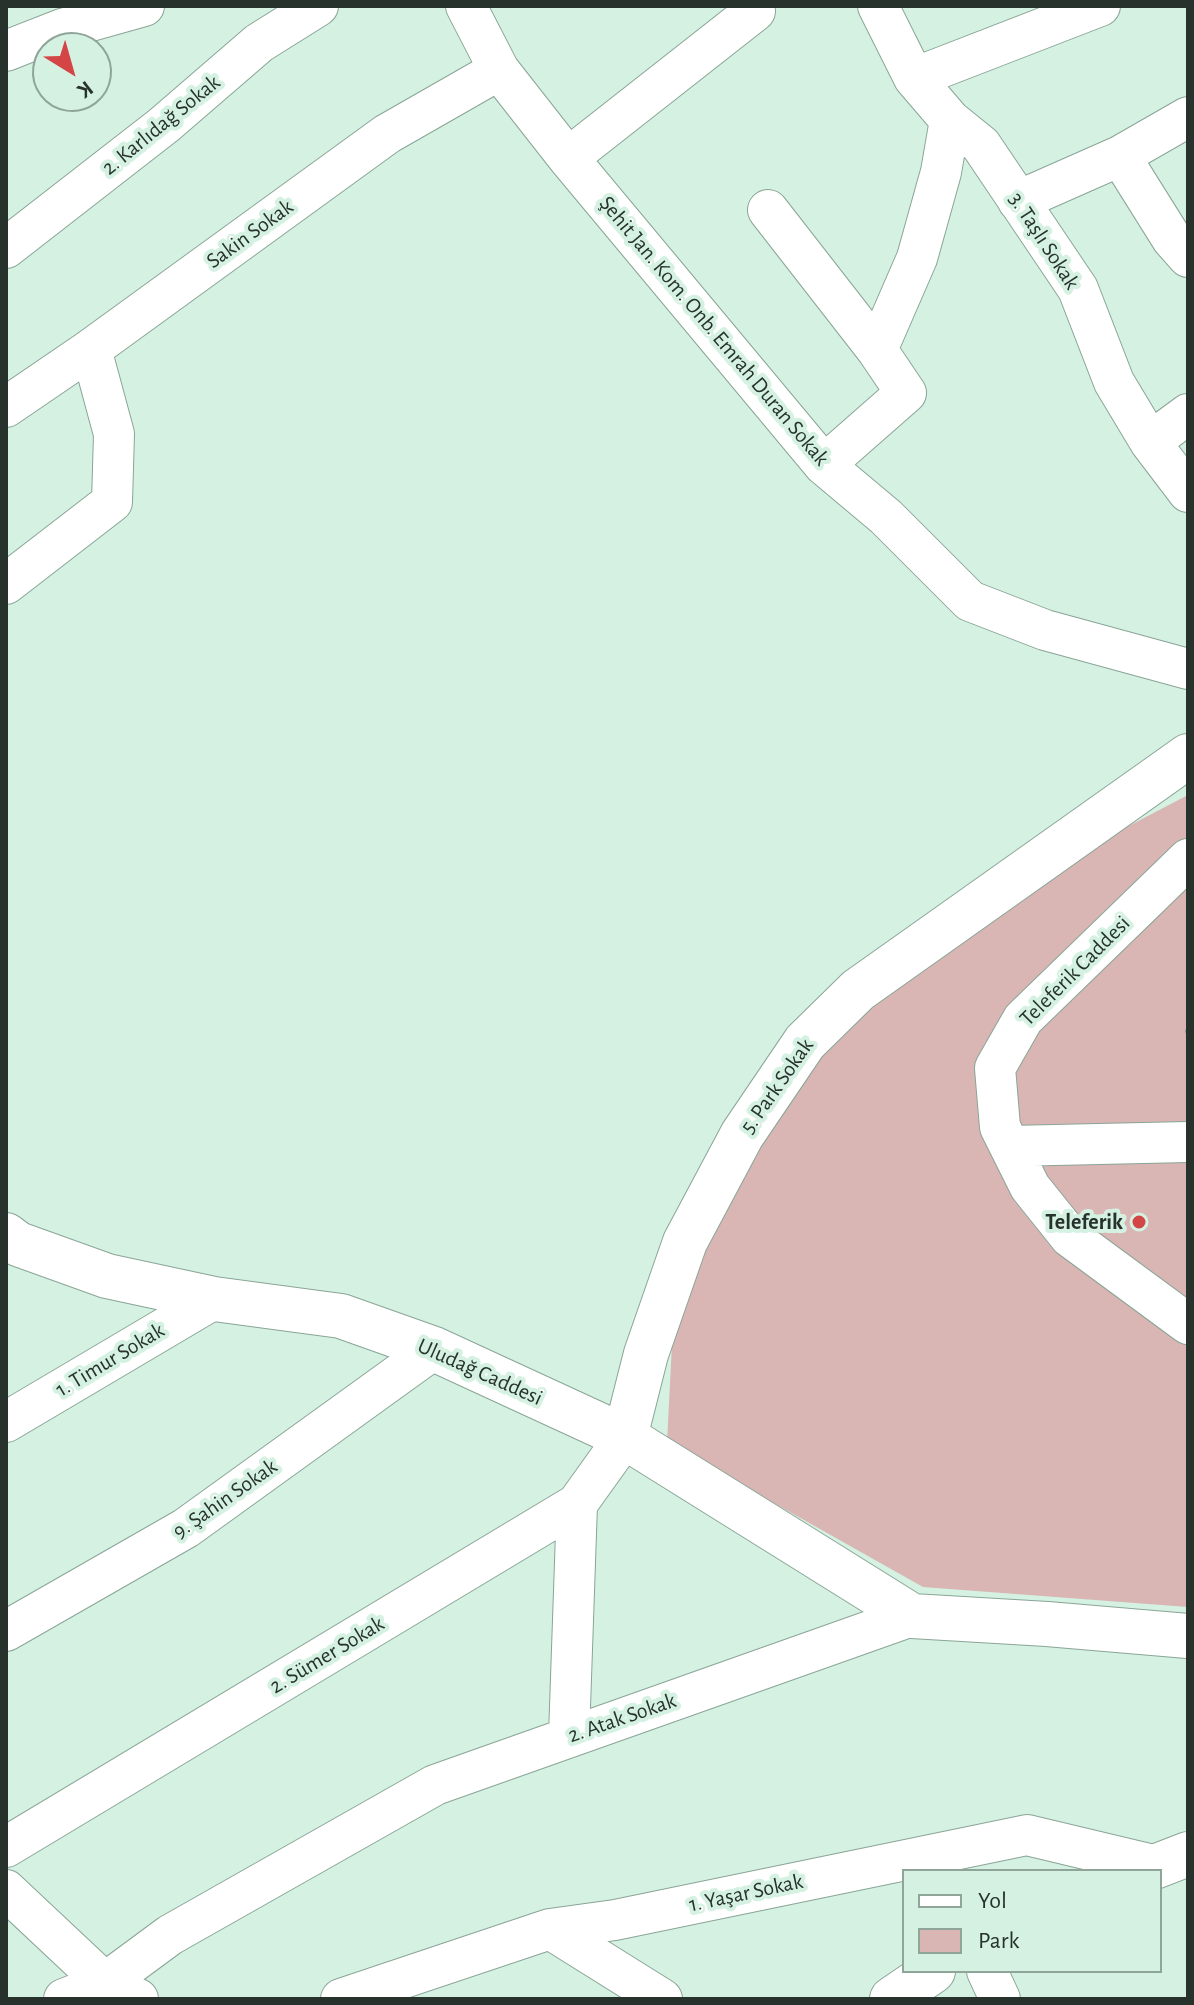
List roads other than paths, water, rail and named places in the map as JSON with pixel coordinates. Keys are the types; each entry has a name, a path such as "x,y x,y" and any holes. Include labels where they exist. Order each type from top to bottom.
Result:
{"main road":[{"name":"5. Park Sokak","path":"625,1437 646,1354 685,1242 742,1135 805,1042 858,990 1188,756"},
{"name":"Uludağ Caddesi","path":"10,1243 107,1276 214,1299 341,1316 434,1349 625,1437 912,1616"},
{"name":"2. Atak Sokak","path":"912,1616 1188,1636"},
{"path":"892,1999 930,1973"}],"street":[{"path":"6,51 62,29 144,6"},
{"name":"2. Karlıdağ Sokak","path":"6,248 164,125 259,43 318,6"},
{"name":"3. Taşlı Sokak","path":"878,6 914,78 950,120 981,145 1078,289 1114,382 1150,442 1188,492"},
{"path":"914,78 1100,6"},
{"name":"Şehit Jan. Kom. Onb. Emrah Duran Sokak","path":"469,7 499,70 568,158 824,465 886,517 970,601 1045,630 1188,669"},
{"path":"568,158 755,11"},
{"name":"Sakin Sokak","path":"6,407 387,134 499,70"},
{"path":"1018,201 1120,156 1188,117"},
{"path":"877,350 917,258 941,172 950,120"},
{"path":"1120,156 1172,239 1188,257"},
{"path":"768,210 877,350 906,393 824,465"},
{"path":"6,584 112,502 114,434 91,349"},
{"path":"1150,442 1188,414"},
{"name":"Teleferik Caddesi","path":"1188,859 1023,1019 995,1068 1000,1127 1030,1187 1070,1237 1188,1324"},
{"path":"1010,1146 1188,1142"},
{"name":"1. Timur Sokak","path":"6,1422 214,1299"},
{"name":"9. Şahin Sokak","path":"6,1631 186,1528 434,1349"},
{"name":"2. Sümer Sokak","path":"6,1847 577,1504 625,1437"},
{"path":"569,1736 577,1504"},
{"name":"2. Atak Sokak","path":"64,1999 121,1991 170,1935 435,1785 912,1616"},
{"name":"1. Yaşar Sokak","path":"341,1999 409,1989 550,1929 631,1917 1027,1835 1163,1864"},
{"path":"6,1890 121,1991"},
{"path":"550,1929 662,1999"},
{"path":"988,1973 1000,1999"}],"place":[{"name":"Teleferik","path":"1139,1222"}]}
